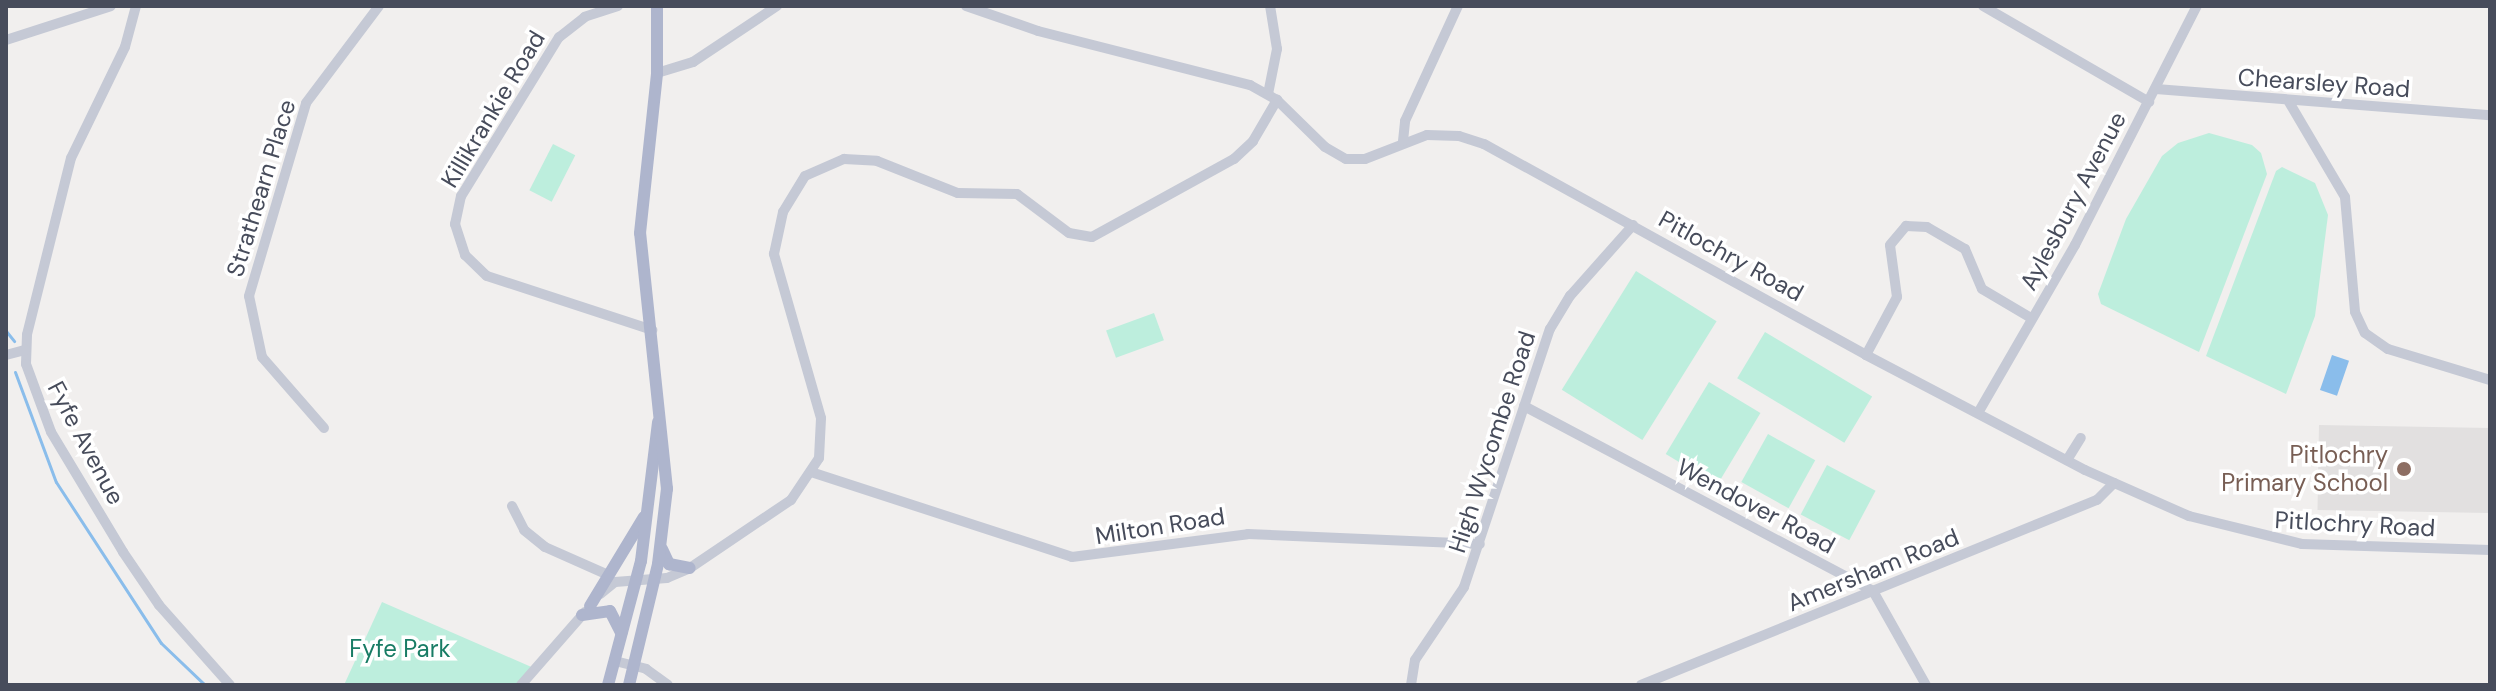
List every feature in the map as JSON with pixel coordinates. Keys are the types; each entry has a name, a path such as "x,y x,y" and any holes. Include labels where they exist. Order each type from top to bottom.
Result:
{"main road":[{"path":"629,685 655,579 667,472 640,211 657,73 657,6"},
{"path":"608,685 637,579 659,415"},
{"path":"621,633 607,610 586,610 649,506"},
{"path":"661,541 669,564 690,568"}],"street":[{"path":"6,40 111,6"},
{"name":"Fyfe Avenue","path":"136,6 125,47 71,158 25,350 29,380 51,432 123,552 159,605 230,685"},
{"name":"Strathearn Place","path":"324,428 262,357 249,296 306,103 379,6"},
{"name":"Killikrankie Road","path":"618,6 585,17 559,37 461,196 455,224 465,255 478,270 513,287 652,330"},
{"path":"657,73 693,62 777,6"},
{"name":"Pitlochry Road","path":"966,6 1272,97 1325,147 1346,159 1365,159 1403,141 1439,134 1473,140 1866,355 2067,460 2189,516 2281,542 2490,550"},
{"path":"521,685 610,585 655,579 690,568 783,507 811,472 823,440 821,418 774,254 783,212 805,176 844,159 877,161 958,193 1017,194 1069,233 1092,237 1234,159 1253,141 1272,97 1277,49 1270,6"},
{"path":"1403,141 1405,121 1458,6"},
{"path":"1983,6 2149,102"},
{"name":"Aylesbury Avenue","path":"1978,413 2156,89 2197,6"},
{"name":"Chearsley Road","path":"2156,89 2289,102 2490,115"},
{"path":"2289,102 2345,197 2355,312 2365,333 2388,349 2490,380"},
{"name":"High Wycombe Road","path":"1411,685 1415,660 1458,599 1480,544 1524,406 1562,306 1633,225"},
{"path":"1866,355 1897,297 1889,250 1906,226 1927,227 1965,249 1986,292 2031,318"},
{"path":"6,355 25,350"},
{"name":"Wendover Road","path":"1524,406 1873,591"},
{"path":"2067,460 2081,438"},
{"name":"Milton Road","path":"811,472 1072,557 1248,534 1480,544"},
{"name":"Amersham Road","path":"1641,685 2097,500 2114,483"},
{"path":"512,506 524,530 545,547 606,574"},
{"path":"1873,591 1926,685"},
{"path":"615,661 634,666 668,685"}],"shaded area":[{"name":"Pitlochry Primary School","path":"2319,425 2490,428 2488,513 2318,510"}],"green space":[{"path":"2209,133 2252,145 2261,153 2267,174 2199,352 2101,304 2098,294 2126,219 2162,156 2178,143"},
{"path":"553,144 575,155 552,202 529,190"},
{"path":"2282,167 2315,183 2328,215 2315,316 2286,394 2206,356 2276,171"},
{"path":"1636,271 1717,321 1642,440 1562,390"},
{"path":"1154,313 1164,340 1116,358 1106,330"},
{"path":"1765,332 1872,396 1844,443 1737,378"},
{"path":"1709,382 1760,413 1717,485 1666,454"},
{"path":"1768,434 1815,460 1789,508 1741,482"},
{"path":"1827,465 1876,491 1849,540 1801,514"},
{"name":"Fyfe Park","path":"382,602 536,669 521,685 344,685"}],"water":[{"path":"2332,355 2349,361 2337,396 2320,390"}],"waterway":[{"path":"6,331 14,341"},
{"path":"15,372 56,482 161,643 205,685"}],"place":[{"name":"Pitlochry Primary School","path":"2404,469"}]}
